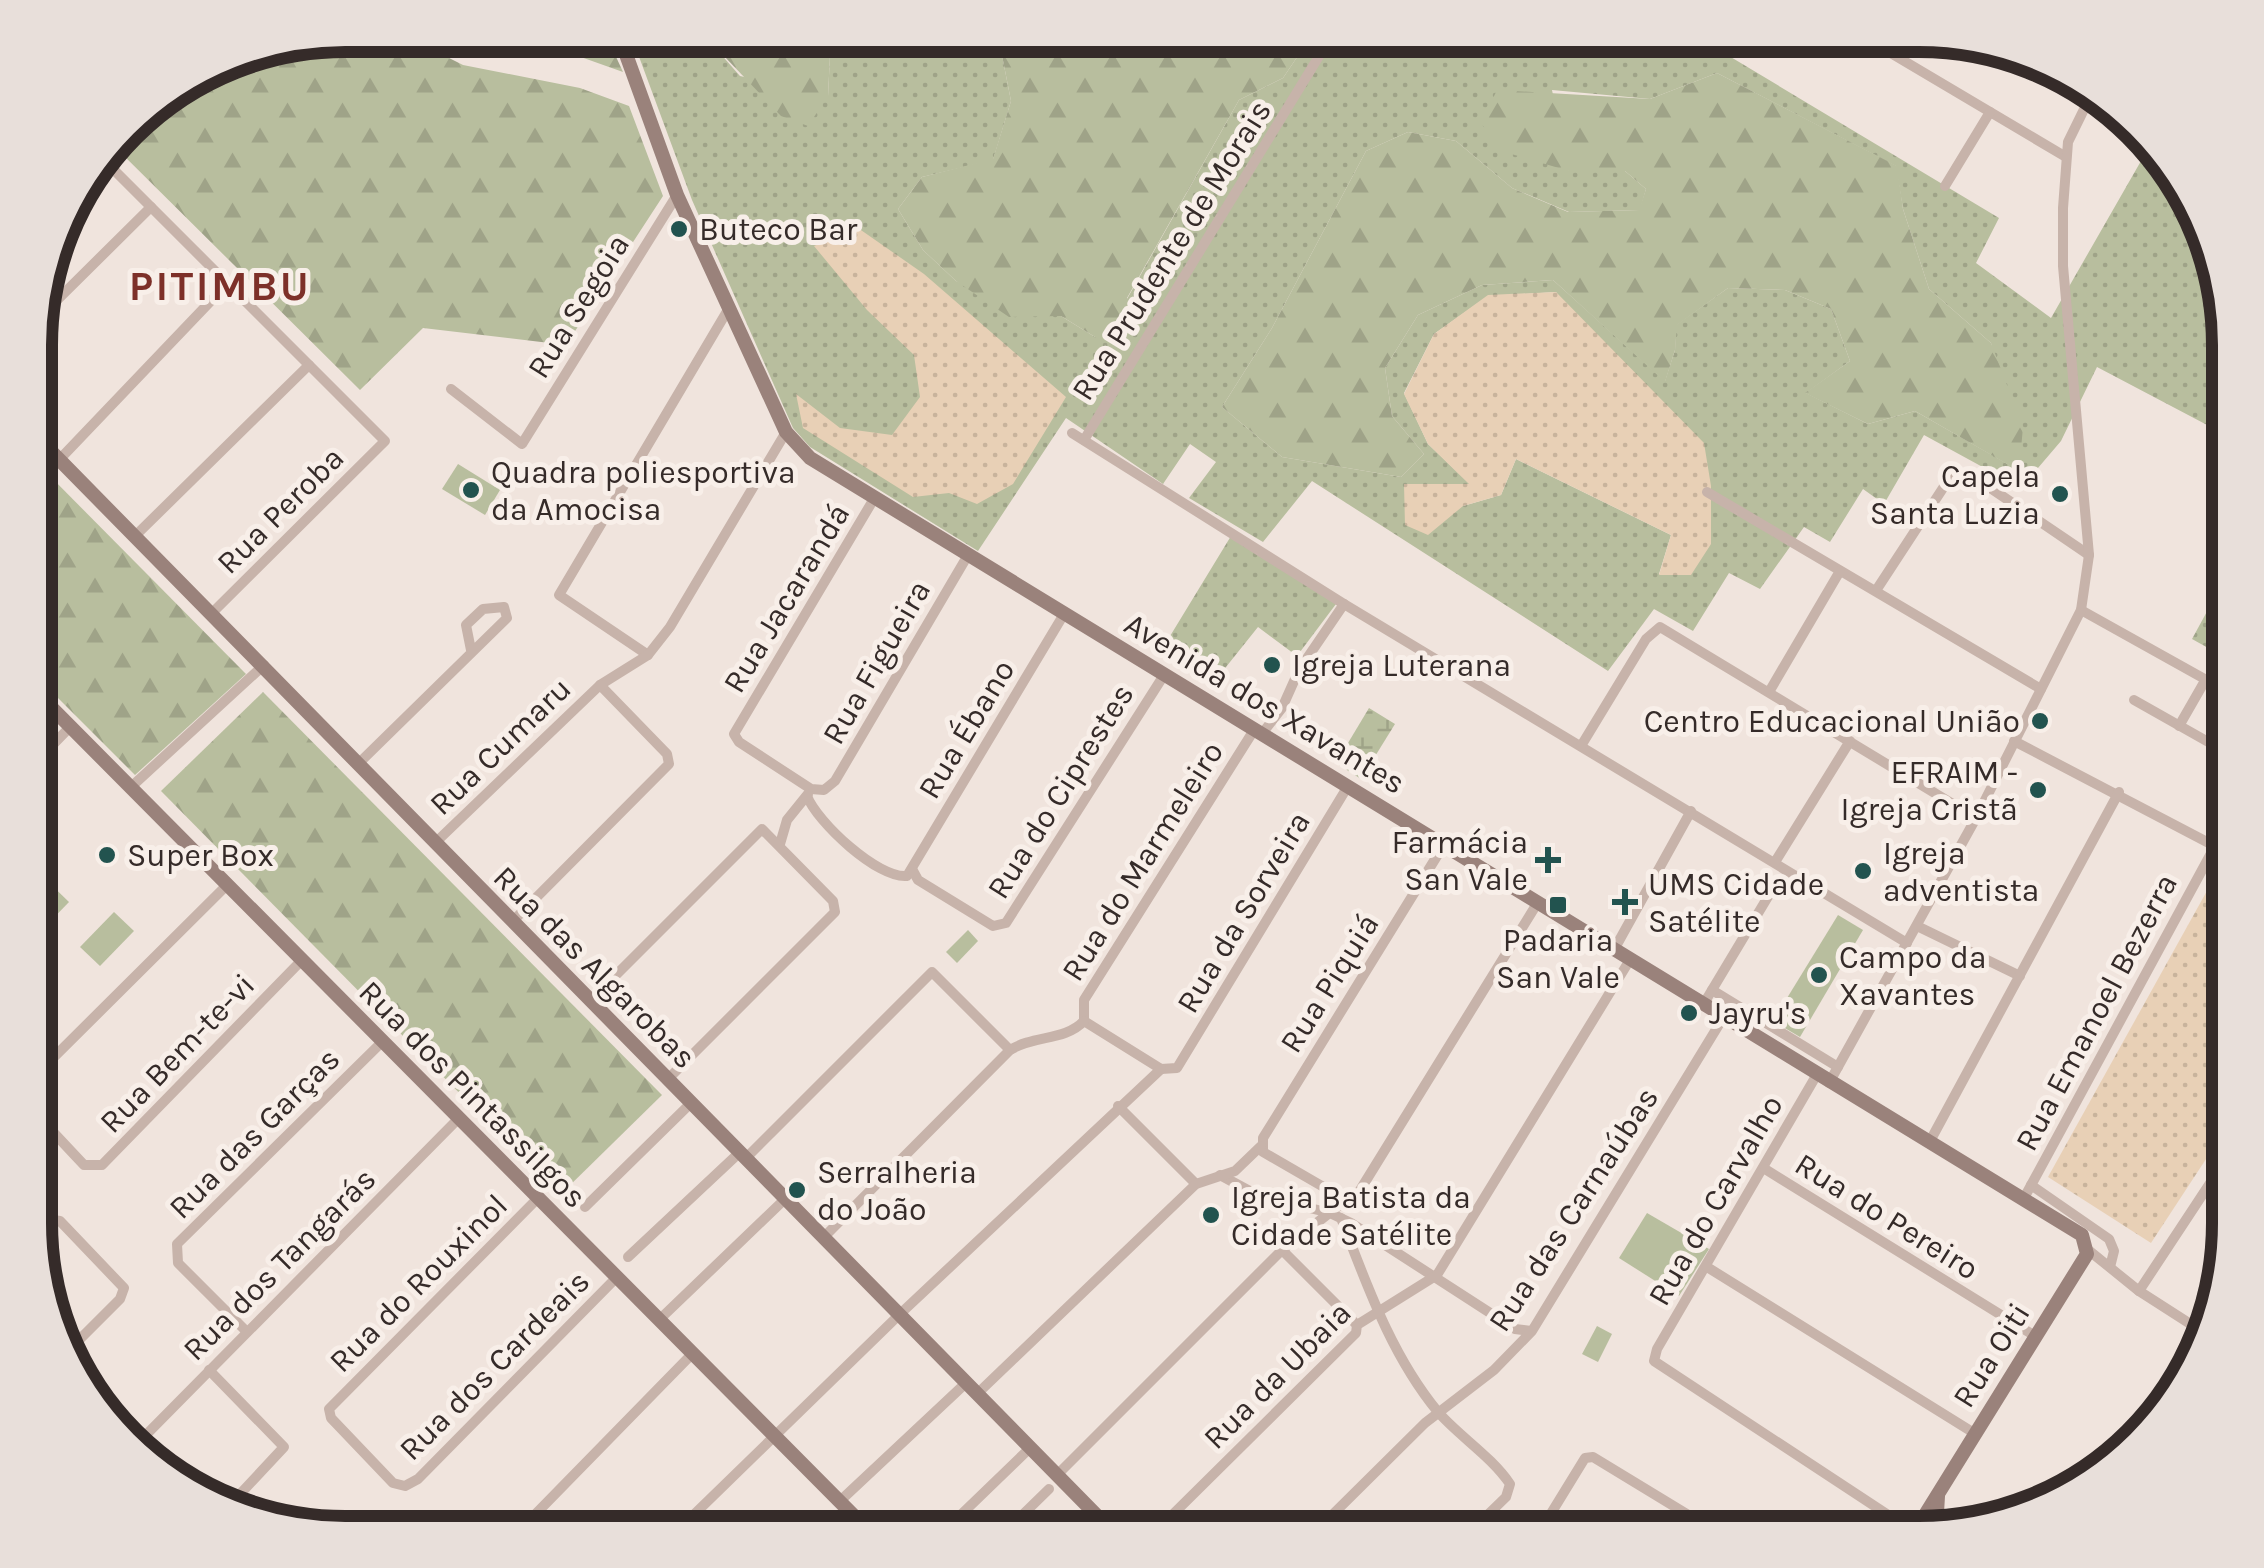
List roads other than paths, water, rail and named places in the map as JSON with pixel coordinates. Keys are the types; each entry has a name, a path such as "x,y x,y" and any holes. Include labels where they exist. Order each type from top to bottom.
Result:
{"street":[{"name":"Avenida dos Xavantes","path":"625,52 677,195 786,432 810,458 1257,732 1445,842 1822,1080 2082,1236 2086,1246"},
{"name":"Rua Prudente de Morais","path":"1084,440 1322,53"},
{"path":"1891,53 2066,156"},
{"name":"Rua do Carvalho","path":"1889,1516 1658,1366 1657,1348 1822,1080 1838,1067 1976,818 2081,610 2089,555 2063,266 2066,156 2072,128 2085,105"},
{"path":"1945,186 1990,112"},
{"path":"112,168 309,365 134,536"},
{"name":"Rua Segoia","path":"451,389 522,444 677,195"},
{"path":"56,301 151,207"},
{"path":"59,460 228,284"},
{"path":"729,308 559,595 648,655 670,627 786,432"},
{"name":"Rua Peroba","path":"211,614 385,441 309,365"},
{"path":"1072,433 1344,604 1908,943"},
{"name":"Rua das Algarobas","path":"53,454 973,1388 1030,1448 1053,1482 1093,1515"},
{"path":"1877,589 1946,485 1959,475 1983,483 2089,555"},
{"path":"1708,492 2041,689"},
{"name":"Rua Jacarandá","path":"824,790 809,792 738,742 734,734 875,498"},
{"name":"Rua Figueira","path":"824,790 835,781 968,555"},
{"path":"1769,692 1840,571"},
{"name":"Rua do Marmeleiro","path":"1084,1021 1084,1000 1257,732 1282,708 1300,670 1344,604"},
{"path":"358,763 507,618 504,607 483,609 466,625 466,641 471,650"},
{"path":"2081,610 2211,682"},
{"name":"Rua Ébano","path":"912,870 915,858 1064,614"},
{"path":"1581,746 1651,633 1660,627 1976,818"},
{"name":"Rua Cumaru","path":"435,843 600,685 648,655"},
{"path":"131,787 264,666"},
{"name":"Rua do Ciprestes","path":"912,870 918,880 993,926 1012,917 1164,675"},
{"path":"2179,726 2206,679"},
{"path":"512,922 666,770 667,754 600,685"},
{"path":"2134,700 2211,744"},
{"name":"Rua dos Pintassilgos","path":"53,710 852,1514"},
{"path":"53,745 70,728"},
{"path":"1775,862 1850,741"},
{"path":"2014,741 2119,792 2211,846"},
{"name":"Rua da Sorveira","path":"1161,1069 1182,1064 1348,786"},
{"path":"780,844 788,820 809,792"},
{"path":"809,792 814,812 872,864 901,877 912,870"},
{"path":"1929,1143 2119,792"},
{"path":"1615,948 1692,812"},
{"path":"592,999 762,829 780,844 833,900 836,907 832,916 668,1079"},
{"name":"Rua Piquiá","path":"1262,1149 1445,842"},
{"name":"Rua Emanoel Bezerra","path":"2024,1200 2211,854"},
{"path":"53,1058 227,884"},
{"path":"1703,1005 1774,885"},
{"path":"1022,1515 1282,1250 1335,1215 1348,1201 1538,902"},
{"path":"1917,926 2020,976"},
{"name":"Rua da Ubaia","path":"1172,1516 1356,1333 1357,1325 1437,1276 1631,958"},
{"name":"Rua Bem-te-vi","path":"53,1132 84,1165 102,1165 300,962"},
{"path":"628,1257 742,1156 932,972 1010,1050"},
{"path":"1712,990 1838,1067"},
{"path":"1738,1027 1747,1011"},
{"name":"Rua das Carnaúbas","path":"1332,1516 1532,1331 1722,1018"},
{"path":"692,1515 1118,1106 1156,1079 1161,1069 1084,1021 1068,1033 1036,1036 1010,1050 824,1237"},
{"path":"1762,1042 1772,1027"},
{"name":"Rua das Garças","path":"247,1332 178,1264 177,1244 380,1043"},
{"path":"584,1207 691,1103"},
{"path":"1118,1106 1196,1184"},
{"name":"Rua dos Tangarás","path":"145,1436 458,1118"},
{"path":"840,1501 973,1388 1196,1184 1241,1168 1262,1149 1348,1201"},
{"name":"Rua do Pereiro","path":"1765,1169 2034,1336"},
{"path":"1218,1175 1273,1201 1335,1215 1516,1329 1532,1331"},
{"path":"2139,1291 2211,1182"},
{"path":"2031,1185 2109,1239 2114,1251 2110,1266"},
{"name":"Rua do Rouxinol","path":"405,1486 393,1482 331,1418 332,1405 539,1197"},
{"path":"660,1319 785,1199"},
{"path":"1335,1215 1411,1376 1439,1413 1510,1484 1506,1497 1487,1516"},
{"path":"53,1220 60,1222 121,1283 120,1299 78,1341"},
{"path":"2086,1246 2139,1291 2193,1325"},
{"name":"Rua Oiti","path":"1925,1516 2086,1246"},
{"path":"1282,1250 1357,1325"},
{"path":"1707,1267 1974,1433"},
{"name":"Rua dos Cardeais","path":"405,1486 418,1479 618,1276"},
{"path":"535,1515 694,1353"},
{"path":"209,1370 284,1444 282,1451 240,1495"},
{"path":"959,1515 1030,1448"},
{"path":"1550,1516 1585,1458 1593,1457 1690,1516"},
{"name":"Rua Oiti","path":"1936,1515 1938,1496"},
{"path":"1026,1512 1029,1515"}],"place":[{"name":"Buteco Bar","path":"679,229"},
{"name":"Quadra poliesportiva da Amocisa","path":"471,490"},
{"name":"Capela Santa Luzia","path":"2060,494"},
{"name":"Igreja Luterana","path":"1272,665"},
{"name":"Centro Educacional União","path":"2040,721"},
{"name":"EFRAIM - Igreja Cristã","path":"2038,790"},
{"name":"Super Box","path":"107,855"},
{"name":"Farmácia San Vale","path":"1548,860"},
{"name":"Igreja adventista","path":"1863,871"},
{"name":"UMS Cidade Satélite","path":"1625,902"},
{"name":"Padaria San Vale","path":"1558,905"},
{"name":"Campo da Xavantes","path":"1819,975"},
{"name":"Jayru's","path":"1689,1013"},
{"name":"Serralheria do João","path":"797,1190"},
{"name":"Igreja Batista da Cidade Satélite","path":"1211,1215"}],"district":[{"name":"PITIMBU","path":"220,285"}]}
